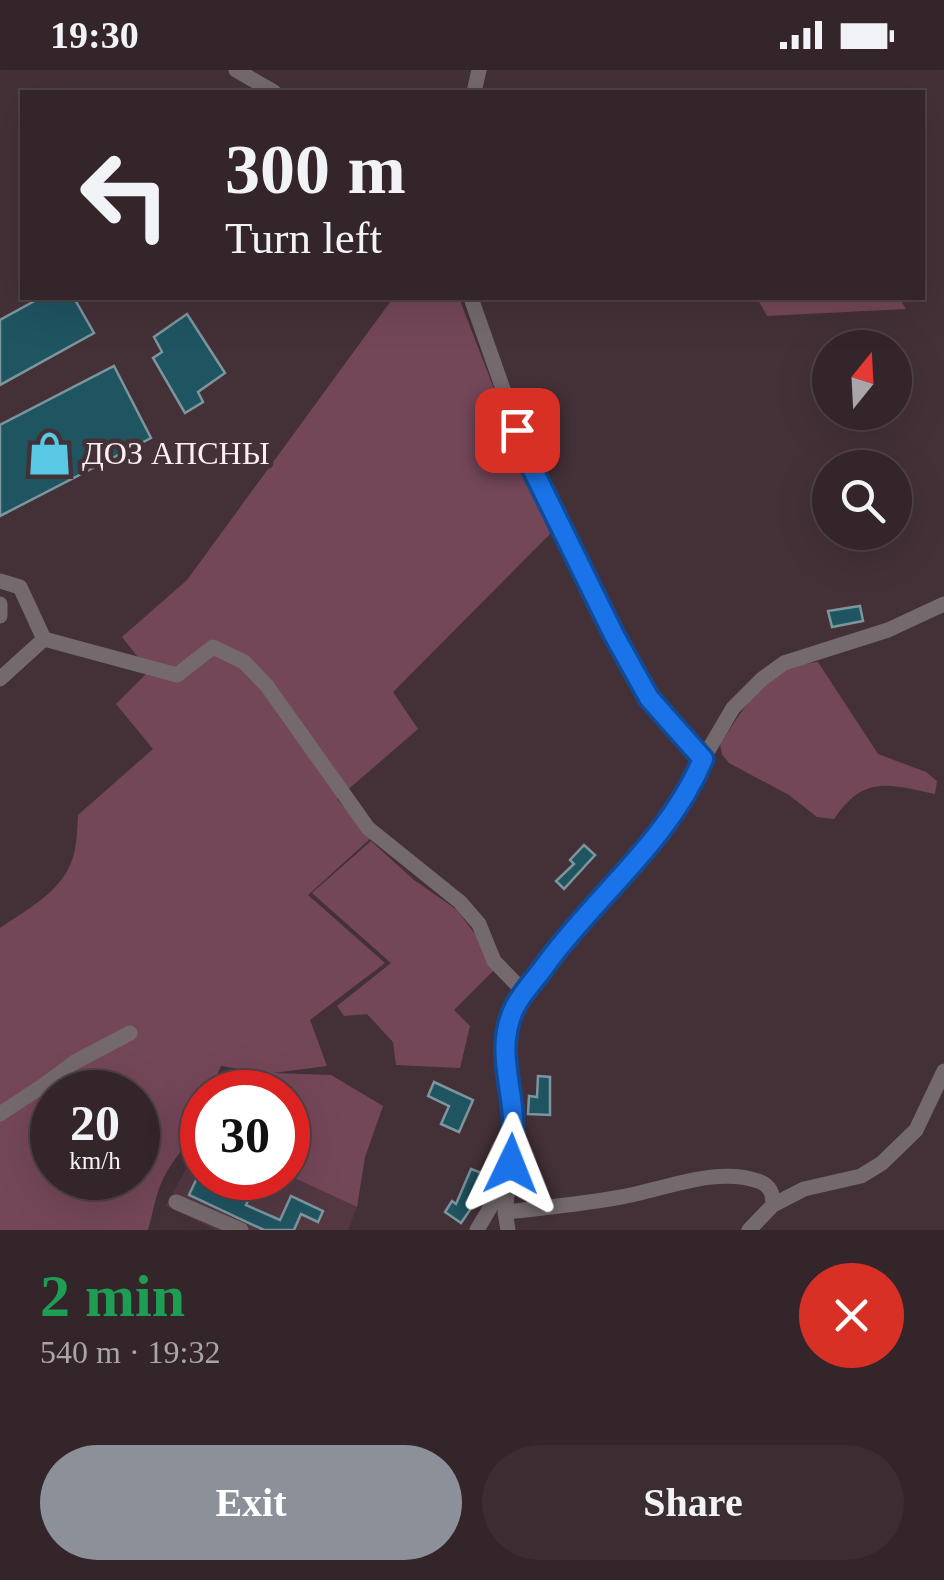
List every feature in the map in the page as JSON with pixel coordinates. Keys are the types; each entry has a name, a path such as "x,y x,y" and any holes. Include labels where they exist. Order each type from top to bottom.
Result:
{"street":[{"path":"239,70 271,90"},
{"path":"472,300 529,462 614,635 649,698 703,759"},
{"path":"0,581 20,587 44,639"},
{"path":"0,604 0,616"},
{"path":"508,1230 505,1212 513,1117 506,1072 506,1037 513,1010 577,924 670,820 733,708 762,679 784,663 888,630 944,604"},
{"path":"44,639 177,675 213,647 244,662 267,686 368,828 460,902 479,924 494,961 525,993"},
{"path":"0,678 44,639"},
{"path":"0,1114 74,1062 130,1032"},
{"path":"750,1230 773,1205 804,1189 860,1176 882,1162 916,1130 944,1071"},
{"path":"477,1230 510,1174"},
{"path":"505,1212 737,1177 768,1186 773,1205"},
{"path":"176,1202 241,1230"}],"shaded area":[{"path":"392,300 460,300 550,534 393,692 418,729 337,799 371,838 308,895 385,963 310,1020 327,1066 296,1070 221,1066 219,1070 180,1070 180,1153 160,1186 160,1070 30,1070 30,1200 156,1200 148,1230 0,1230 0,928 58,884 73,858 78,815 153,749 116,704 149,671 122,637 187,580"},
{"path":"758,300 900,300 906,309 767,316"},
{"path":"818,662 878,754 926,772 937,781 935,794 878,786 856,795 834,819 817,817 789,795 729,763 720,744 760,689 793,666"},
{"path":"371,841 414,880 457,910 481,942 494,970 454,1010 470,1026 460,1068 396,1065 393,1042 367,1014 344,1016 337,1006 391,963 312,893"},
{"path":"310,1074 331,1075 383,1106 365,1157 357,1207 310,1185"},
{"path":"180,1180 180,1200 310,1200 310,1185 357,1207 348,1230 216,1230 166,1206"}],"building":[{"path":"36,300 75,300 94,333 0,385 0,320"},
{"path":"187,314 225,373 198,392 203,402 185,413 153,358 162,352 154,337"},
{"path":"114,366 151,438 0,516 0,425"},
{"path":"860,606 863,621 832,627 828,611"},
{"path":"584,845 595,855 564,889 556,881 574,864 570,860"},
{"path":"538,1076 550,1077 550,1115 528,1114 529,1096 537,1097"},
{"path":"434,1082 473,1100 459,1132 441,1124 449,1106 428,1096"},
{"path":"471,1169 487,1175 461,1223 445,1212 452,1201 456,1204"},
{"path":"200,1200 248,1200 246,1205 280,1220 289,1200 300,1200 323,1211 318,1222 301,1214 294,1230 264,1230"}],"place":[{"name":"ДОЗ АПСНЫ","path":"49,453"}],"route":[{"path":"511,1164 513,1117 506,1072 506,1037 513,1010 555,951 670,820 692,786 703,759 649,698 614,635 517,430"}]}
